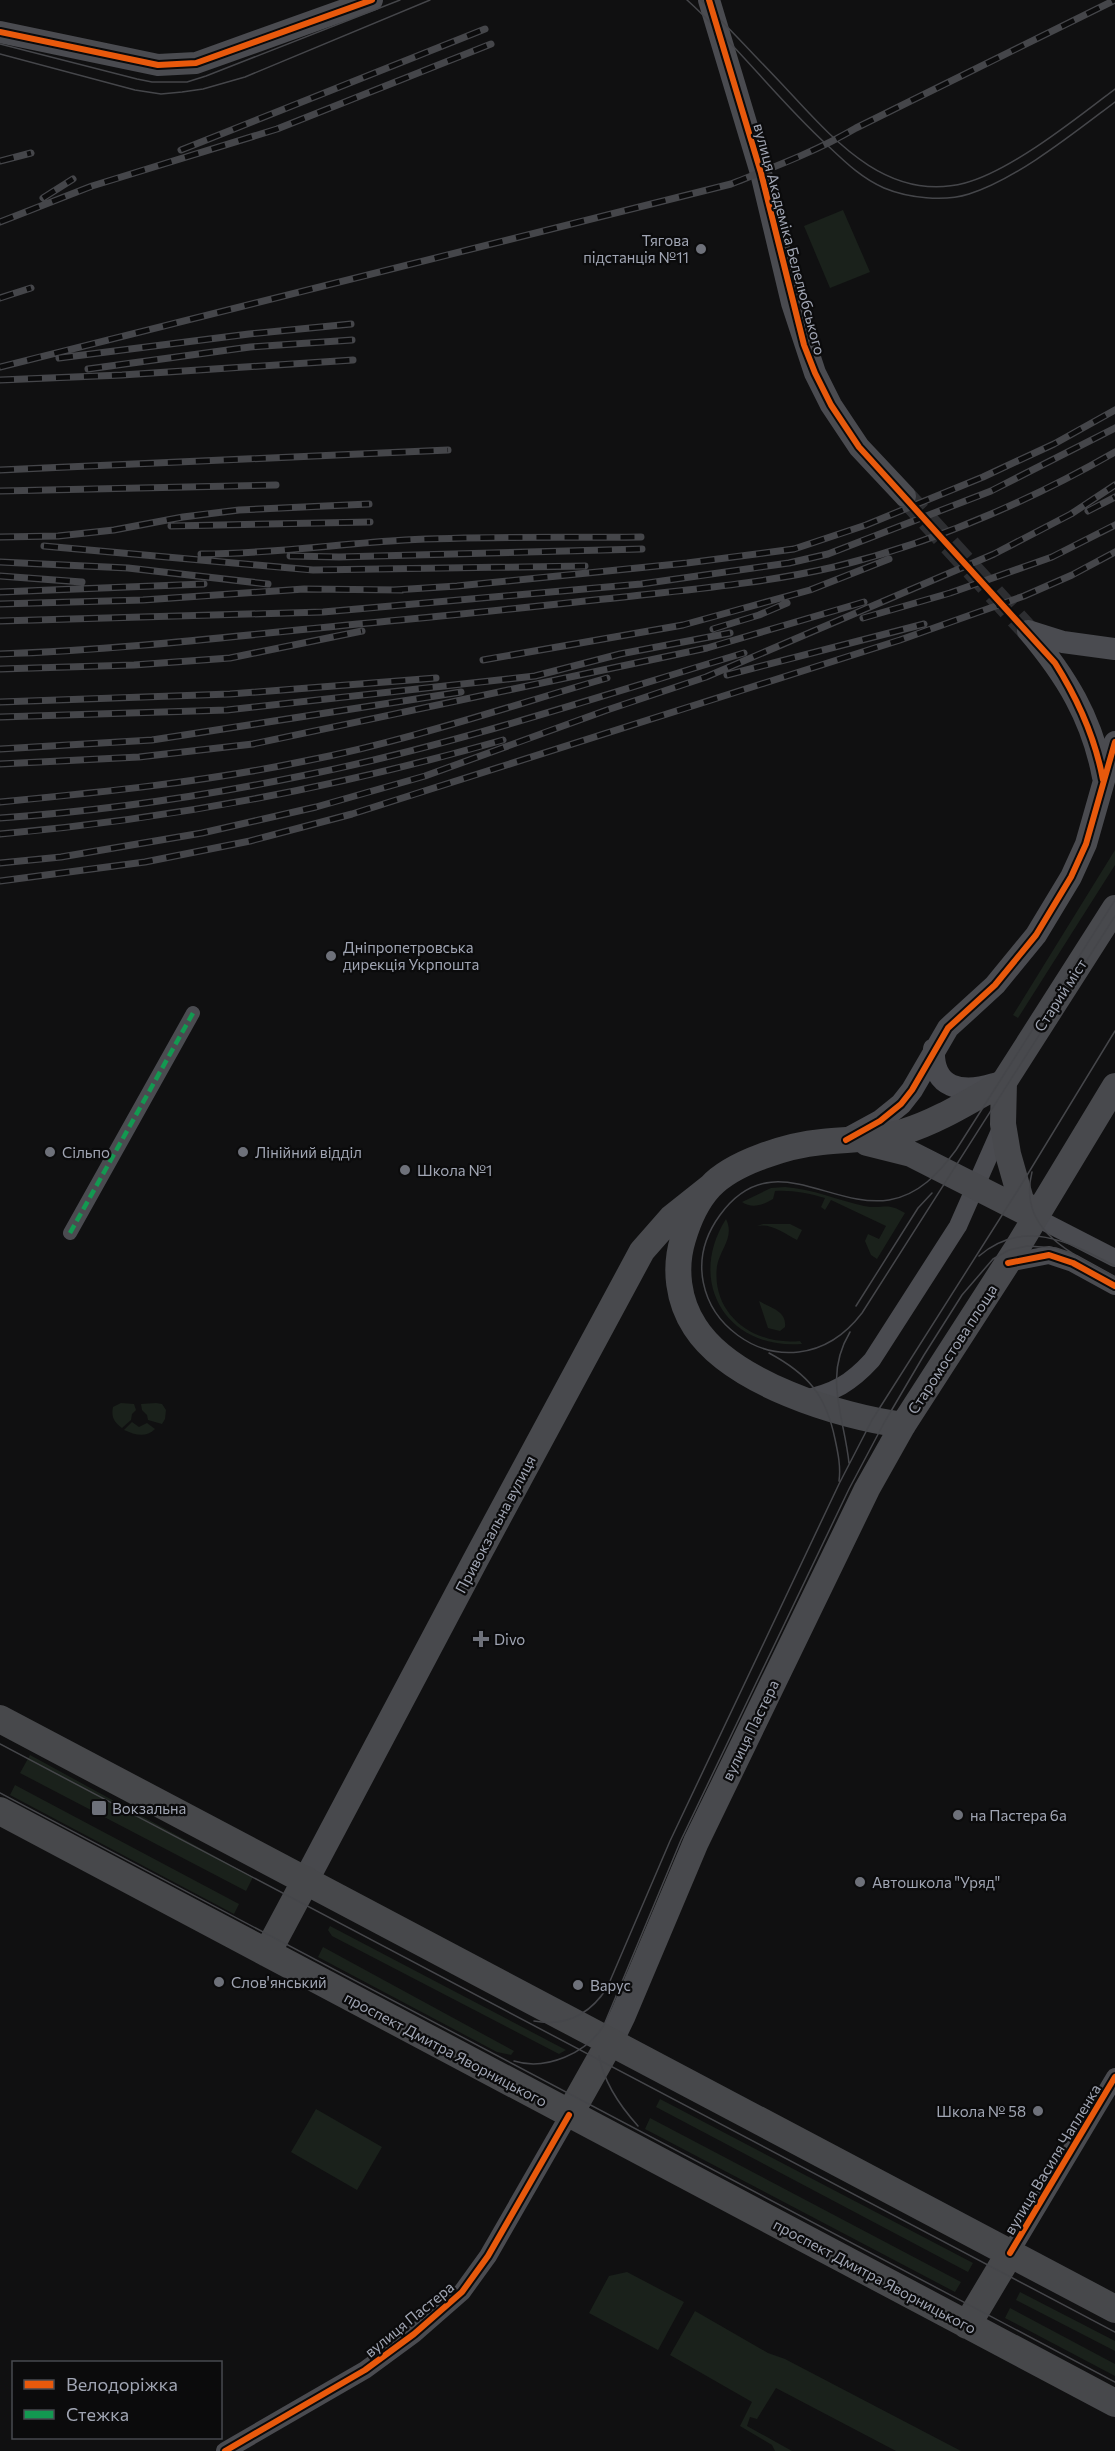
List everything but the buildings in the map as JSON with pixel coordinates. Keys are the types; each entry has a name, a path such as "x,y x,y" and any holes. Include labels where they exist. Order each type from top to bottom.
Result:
{"main road":[{"name":"Старий міст","path":"1004,1082 1115,908"},
{"path":"1004,1082 1003,1124 1008,1154 1018,1190 1027,1209 1035,1217 1115,1086"},
{"name":"Старомостова площа","path":"846,1140 879,1144 911,1154 1035,1217 1008,1263 903,1425 859,1418 801,1400 738,1367 708,1344 694,1326 684,1305 679,1285 678,1266 681,1245 687,1226 710,1187 740,1167 768,1155 819,1142 846,1140 872,1139 892,1135 936,1120 1004,1082"},
{"name":"Привокзальна вулиця","path":"306,1880 642,1251 671,1218 710,1187"},
{"name":"вулиця Пастера","path":"610,2042 723,1787 863,1497 903,1425"},
{"path":"0,1719 1115,2309"},
{"name":"проспект Дмитра Яворницького","path":"0,1811 1115,2403"},
{"path":"267,1953 306,1880"},
{"path":"569,2115 610,2042"},
{"path":"967,2325 1010,2253"}],"street":[{"path":"0,32 158,65 196,63 372,0"},
{"name":"вулиця Академіка Белелюбського","path":"709,0 761,172 792,303 815,373 831,405 859,447 905,496"},
{"path":"1103,780 1094,738 1074,694 1055,663 1028,631 1064,642 1115,649"},
{"path":"846,1140 880,1121 901,1104 924,1071 934,1049 948,1028 995,985 1015,962 1053,908 1086,844 1115,742"},
{"path":"70,1233 193,1013"},
{"path":"934,1049 935,1067 939,1076 946,1083 955,1087 980,1089 1004,1082"},
{"path":"801,1400 836,1390 856,1377 872,1360 958,1226 1003,1124"},
{"path":"1035,1217 1115,1258"},
{"path":"1008,1263 1049,1254 1073,1263 1115,1286"},
{"name":"вулиця Василя Чапленка","path":"1010,2253 1115,2077"},
{"name":"вулиця Пастера","path":"225,2451 365,2370 414,2334 462,2292 488,2256 569,2115"}],"shaded area":[{"path":"843,210 870,272 830,288 804,226"},
{"path":"1115,850 1115,865 1018,1018 1013,1015"},
{"path":"785,1187 815,1192 864,1206 893,1207 905,1213 877,1259 871,1255 865,1241 868,1234 879,1239 886,1226 831,1200 825,1210 821,1207 825,1198 800,1192 775,1191 773,1199 761,1204 754,1206 742,1202 771,1188"},
{"path":"726,1219 729,1232 717,1266 717,1283 721,1299 729,1313 739,1324 752,1332 783,1341 800,1341 802,1344 776,1343 753,1336 734,1324 721,1307 713,1288 710,1266 715,1243"},
{"path":"790,1224 802,1230 797,1240 772,1227 757,1226"},
{"path":"759,1301 781,1314 785,1327 780,1331 768,1328"},
{"path":"121,1403 134,1404 136,1410 131,1420 122,1428 112,1414 113,1407"},
{"path":"141,1404 162,1404 166,1410 162,1424 148,1420 142,1410"},
{"path":"132,1422 139,1427 147,1423 155,1429 148,1434 140,1435 124,1430"},
{"path":"30,1755 253,1877 246,1891 20,1773"},
{"path":"15,1785 239,1904 234,1914 10,1795"},
{"path":"330,1926 566,2050 559,2054 332,1936 328,1930"},
{"path":"323,1947 514,2051 511,2055 497,2052 318,1957"},
{"path":"660,2099 973,2263 968,2272 656,2107"},
{"path":"316,2109 382,2147 357,2190 291,2152"},
{"path":"650,2118 961,2282 955,2292 645,2129"},
{"path":"627,2272 684,2302 658,2350 589,2313 609,2276"},
{"path":"1020,2292 1115,2341 1115,2351 1016,2300"},
{"path":"1010,2308 1115,2364 1115,2376 1005,2318"},
{"path":"695,2311 768,2353 785,2359 961,2451 896,2451 776,2388 757,2419 750,2417 747,2426 792,2451 775,2451 772,2445 740,2426 752,2402 670,2355"}],"tunnel":[{"path":"905,496 1028,631"}],"tram line":[{"path":"0,44 137,79 152,82 187,82 400,0"},
{"path":"0,54 135,90 161,94 182,92 203,89 245,77 430,0"},
{"path":"687,0 723,35 808,127 846,163 876,184 904,194 926,198 949,198 987,187 1045,154 1115,102"},
{"path":"701,0 818,123 839,142 860,160 884,174 909,183 936,187 965,183 983,177 1023,156 1115,89"},
{"path":"1115,900 956,1150 927,1182 910,1193 889,1200 867,1200 780,1182 759,1184 739,1195 720,1215 704,1250 703,1283 716,1312 738,1335 766,1349 799,1352 832,1341 862,1313 1115,916"},
{"path":"534,2021 557,2022 576,2016 593,2005 607,1988 670,1841 839,1484 872,1420 1018,1190 1115,1031"},
{"path":"1032,1172 1030,1193 1033,1210 1041,1225 1066,1249 1115,1277"},
{"path":"856,1306 918,1208 932,1193"},
{"path":"979,1256 996,1244 1013,1238 1031,1236 1065,1242 1115,1266"},
{"path":"514,2061 539,2064 565,2057 587,2044 604,2025 681,1840 849,1489 884,1423 962,1295 993,1259 1009,1250 1027,1246 1056,1248 1074,1254"},
{"path":"849,1463 836,1381 842,1349 850,1332"},
{"path":"769,1353 805,1378 820,1398 835,1439 839,1481"},
{"path":"0,1744 1115,2332"},
{"path":"0,1793 1115,2382"},
{"path":"599,2056 601,2066 614,2094 638,2126"}],"railway":[{"path":"0,367 731,184 826,144 1115,0"},
{"path":"181,150 485,29"},
{"path":"0,222 92,186 277,129 491,44"},
{"path":"0,161 31,153"},
{"path":"43,198 73,179"},
{"path":"0,298 31,288"},
{"path":"59,358 249,334 351,324"},
{"path":"88,369 250,347 352,340"},
{"path":"0,380 122,375 353,360"},
{"path":"394,590 687,563 794,549 866,525 983,477 1054,444 1115,410"},
{"path":"0,621 323,612 641,584 789,563 828,554 991,491 1115,428"},
{"path":"0,470 448,450"},
{"path":"0,654 97,649 195,640 624,597 782,577 871,557 943,533 1048,488 1115,452"},
{"path":"0,491 276,485"},
{"path":"0,863 61,857 202,833 316,807 425,776 706,677 994,554 1071,514 1115,485"},
{"path":"1088,511 1115,497"},
{"path":"0,537 58,536 114,530 183,517 239,510 369,504"},
{"path":"171,526 370,522"},
{"path":"863,618 950,593 1052,557 1115,525"},
{"path":"201,554 434,539 641,537"},
{"path":"44,546 313,570 585,566"},
{"path":"290,556 339,557 642,549"},
{"path":"0,881 145,862 250,841 352,814 900,640 1024,596 1072,575 1115,552"},
{"path":"483,660 683,625 810,590 889,559"},
{"path":"0,562 128,568 268,584"},
{"path":"0,576 82,582"},
{"path":"0,592 204,584"},
{"path":"0,604 143,600 304,589 402,590"},
{"path":"0,764 139,757 253,744 707,648 864,602"},
{"path":"713,629 759,615 787,603"},
{"path":"727,675 924,624"},
{"path":"0,669 134,665 230,658 362,631"},
{"path":"0,717 227,710 535,676 620,654 730,633"},
{"path":"0,818 115,807 192,796 362,763 472,735 744,653"},
{"path":"0,702 230,694 436,678"},
{"path":"0,802 191,781 305,761 419,734 607,678"},
{"path":"0,749 152,740 461,692"},
{"path":"0,834 128,820 254,799 379,772 503,740"}],"marked path":[{"path":"70,1233 193,1013"}],"cycle path":[{"path":"0,32 158,65 196,63 372,0"},
{"path":"709,0 761,173 804,345 831,405 859,447 1055,663 1072,691 1085,720 1096,749 1103,780"},
{"path":"846,1140 880,1121 901,1104 912,1090 948,1028 995,985 1036,935 1071,877 1086,844 1115,742"},
{"path":"1008,1263 1049,1255 1073,1263 1115,1286"},
{"path":"1010,2253 1115,2077"},
{"path":"225,2451 365,2370 414,2334 462,2292 488,2256 569,2115"}],"place":[{"name":"Тягова пiдстанцiя №11","path":"701,249"},
{"name":"Дніпропетровська дирекція Укрпошта","path":"331,956"},
{"name":"Сільпо","path":"50,1152"},
{"name":"Лінійний відділ","path":"243,1152"},
{"name":"Школа №1","path":"405,1170"},
{"name":"Divo","path":"481,1639"},
{"name":"Вокзальна","path":"99,1808"},
{"name":"на Пастера 6а","path":"958,1815"},
{"name":"Автошкола \"Уряд\"","path":"860,1882"},
{"name":"Слов'янський","path":"219,1982"},
{"name":"Варус","path":"578,1985"},
{"name":"Школа № 58","path":"1038,2111"}]}
